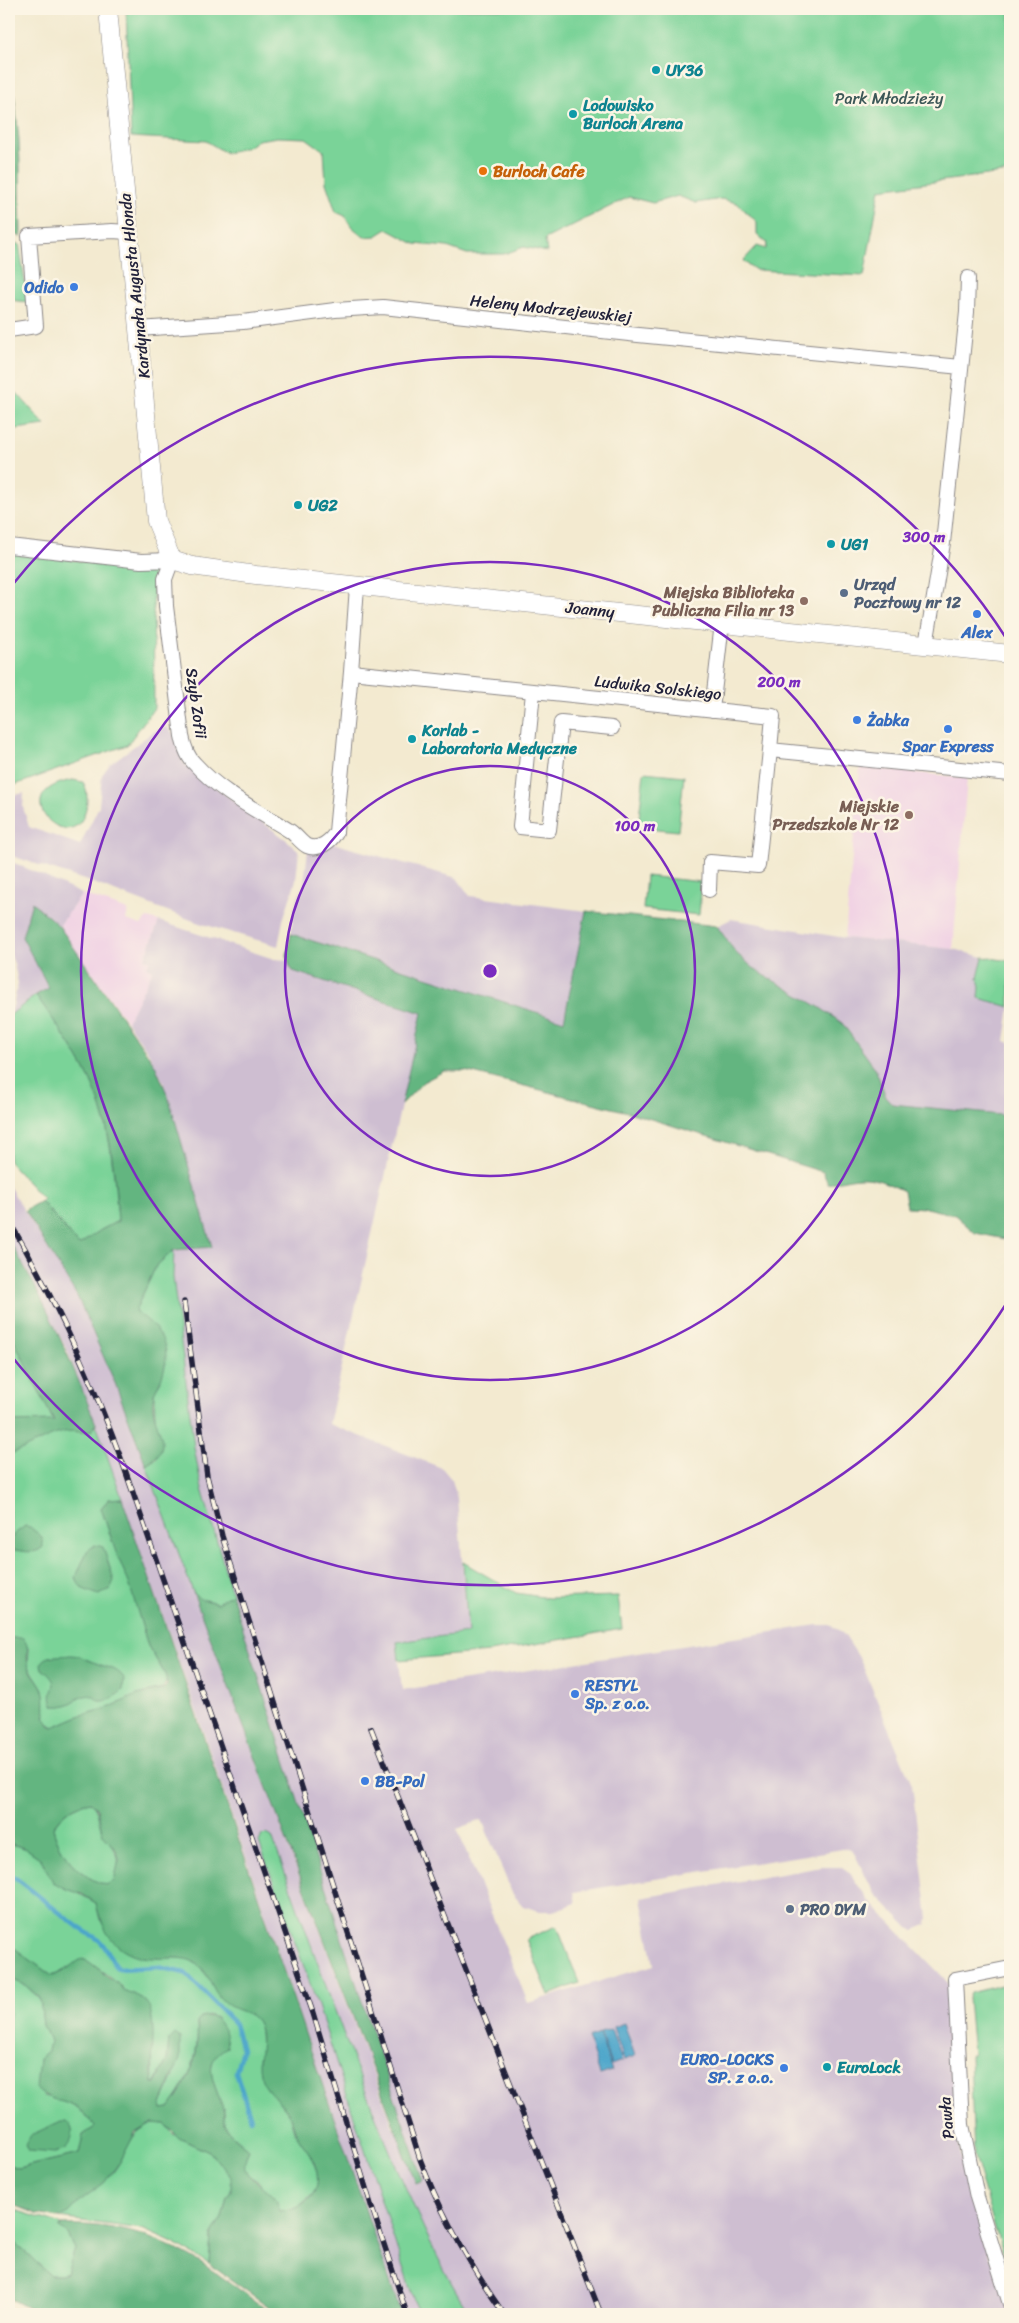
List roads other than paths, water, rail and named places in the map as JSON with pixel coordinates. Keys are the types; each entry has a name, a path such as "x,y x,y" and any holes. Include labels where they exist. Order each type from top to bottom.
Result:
{"street":[{"name":"Kardynała Augusta Hlonda","path":"108,9 156,521 172,560"},
{"path":"9,330 36,326 29,236 112,231 128,232"},
{"path":"926,645 943,544 967,312 968,278"},
{"name":"Heleny Modrzejewskiej","path":"138,329 244,322 345,309 382,307 638,335 961,366"},
{"path":"9,546 141,561 172,560"},
{"name":"Joanny","path":"172,560 219,571 1010,654"},
{"name":"Szyb Zofii","path":"172,560 165,578 166,606 182,736 190,757 194,764 222,787 295,835 307,846 321,846 332,840 336,832 351,672"},
{"path":"351,672 357,586"},
{"path":"712,710 722,623"},
{"name":"Ludwika Solskiego","path":"351,672 773,716 770,750"},
{"path":"533,692 520,827 549,830 561,723 612,728"},
{"path":"709,890 710,862 758,866 770,750 1010,774"},
{"name":"Pawła","path":"1010,1968 955,1979 962,2125 977,2197 1010,2304"}],"water":[{"path":"624,2023 635,2056 624,2060 613,2027"},
{"path":"611,2030 622,2061 611,2065 600,2033"},
{"path":"599,2034 612,2071 600,2075 588,2038"}],"waterway":[{"path":"9,1873 80,1928 100,1941 119,1969 158,1967 185,1973 235,2024 242,2049 236,2072 251,2119"}],"railway":[{"path":"9,1221 57,1309 98,1399 122,1461 313,2013 372,2208 407,2314"},
{"path":"184,1302 207,1476 222,1536 420,2159 437,2200 457,2239 479,2277 504,2314"},
{"path":"371,1728 601,2314"}],"place":[{"name":"UY36","path":"656,70"},
{"name":"Lodowisko Burloch Arena","path":"573,114"},
{"name":"Burloch Cafe","path":"483,171"},
{"name":"Odido","path":"74,287"},
{"name":"UG2","path":"298,505"},
{"name":"UG1","path":"831,544"},
{"name":"Urząd Pocztowy nr 12","path":"844,593"},
{"name":"Miejska Biblioteka Publiczna Filia nr 13","path":"804,601"},
{"name":"Alex","path":"977,614"},
{"name":"Żabka","path":"857,720"},
{"name":"Spar Express","path":"948,729"},
{"name":"Korlab - Laboratoria Medyczne","path":"412,739"},
{"name":"Miejskie Przedszkole Nr 12","path":"909,815"},
{"name":"RESTYL Sp. z o.o.","path":"575,1694"},
{"name":"BB-Pol","path":"365,1781"},
{"name":"PRO DYM","path":"790,1909"},
{"name":"EuroLock","path":"827,2067"},
{"name":"EURO-LOCKS SP. z o.o.","path":"784,2068"}],"park label":[{"name":"Park Młodzieży","path":"889,98"}]}
